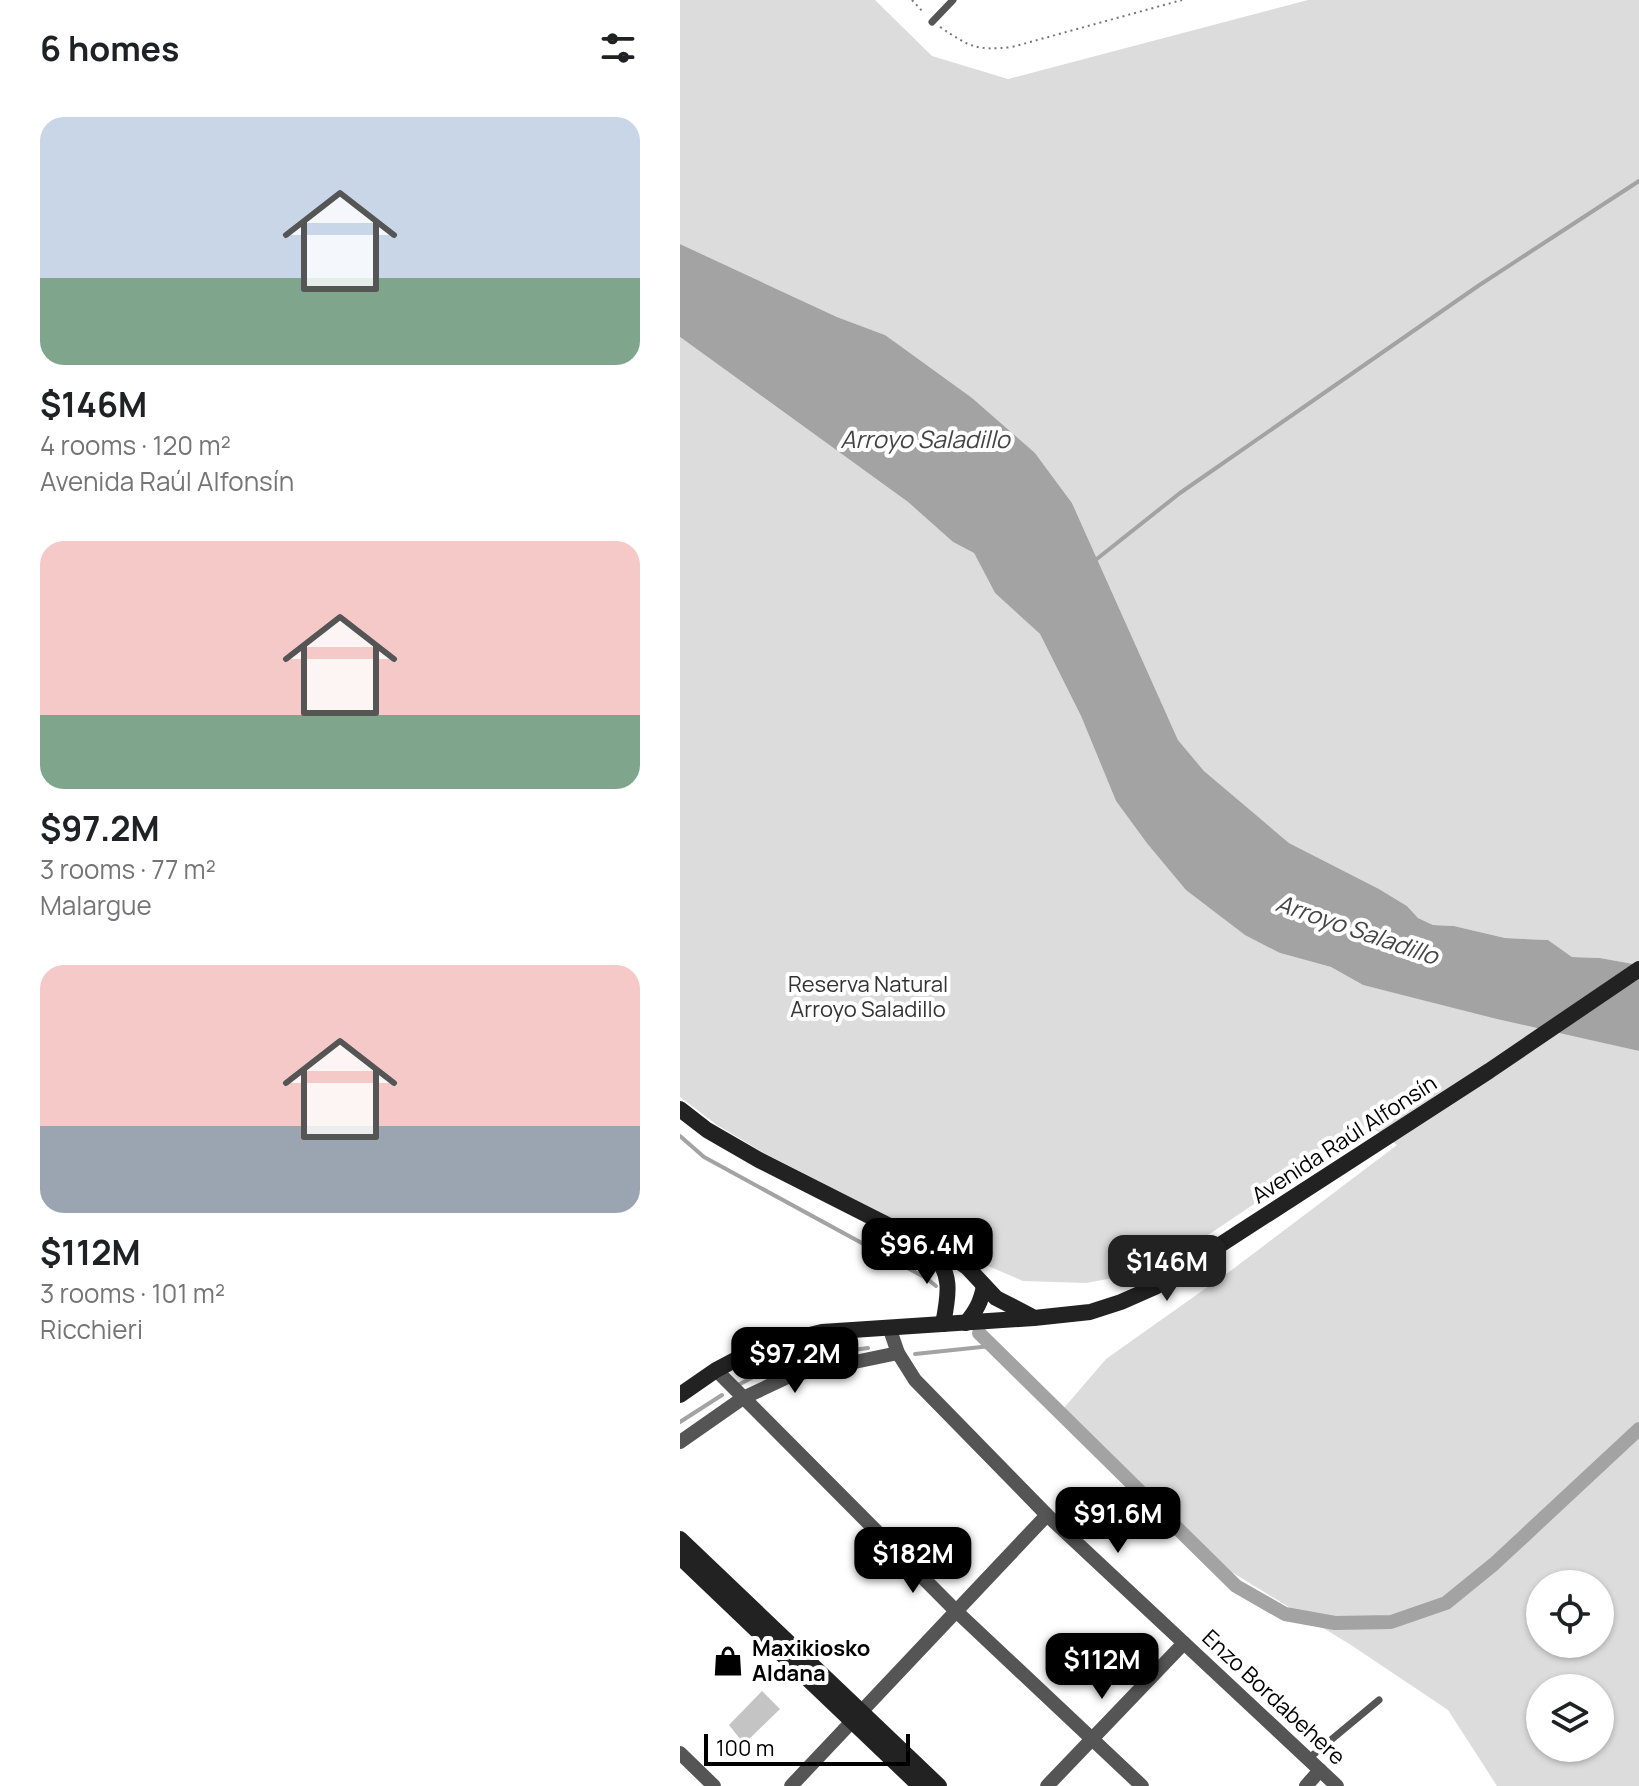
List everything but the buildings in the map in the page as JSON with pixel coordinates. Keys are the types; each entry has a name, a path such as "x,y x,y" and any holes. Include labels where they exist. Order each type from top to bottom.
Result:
{"main road":[{"name":"Avenida Raúl Alfonsín","path":"680,1395 716,1370 752,1351 822,1332 1090,1312 1155,1287 1489,1071 1639,969"},
{"path":"680,1109 707,1130 759,1160 943,1251 967,1267 996,1298 1034,1318"},
{"path":"923,1243 946,1268 943,1324"},
{"path":"966,1323 977,1310 984,1286"},
{"path":"680,1539 857,1717 920,1786"},
{"path":"680,1557 857,1717 939,1786"}],"street":[{"name":"Enzo Bordabehere","path":"889,1327 898,1353 915,1380 1047,1515 1337,1786"},
{"path":"680,1442 743,1398 792,1375 898,1353"},
{"path":"716,1370 956,1611 1142,1786"},
{"path":"791,1786 1047,1515"},
{"path":"1047,1786 1184,1643"},
{"path":"680,1753 714,1786"},
{"path":"1306,1786 1320,1770"}],"lane":[{"path":"932,22 953,0"},
{"path":"1308,1759 1379,1700"}],"path":[{"path":"912,0 932,22 966,45 989,50 1012,47 1182,0"}],"green space":[{"path":"680,0 875,0 932,56 1008,79 1308,0 1639,0 1639,965 1572,957 1548,940 1505,938 1454,926 1433,925 1418,918 1407,906 1379,889 1289,843 1204,771 1178,740 1072,503 1035,453 885,335 837,317 680,244"},
{"name":"Reserva Natural Arroyo Saladillo","path":"680,337 908,502 953,542 974,553 995,593 1040,634 1081,716 1116,801 1146,842 1280,953 1331,967 1363,985 1639,1051 1639,1786 1497,1786 1448,1710 1351,1645 1212,1560 1058,1415 1106,1359 1233,1269 1397,1145 1370,1126 1156,1270 1086,1283 1023,1281 974,1260 764,1153 717,1125 680,1097"}],"water":[{"name":"Arroyo Saladillo","path":"680,244 837,317 885,335 972,398 1035,453 1072,503 1178,740 1204,771 1289,843 1379,889 1407,906 1418,918 1433,925 1454,926 1505,938 1548,940 1572,957 1639,965 1639,1051 1363,985 1331,967 1280,953 1245,935 1186,890 1116,801 1081,716 1040,634 995,593 974,553 953,542 908,502 680,337"}],"waterway":[{"path":"1093,562 1180,493 1478,286 1639,181"},
{"path":"680,1136 704,1157 936,1286"},
{"path":"979,1333 1236,1586 1285,1614 1335,1623 1391,1622 1446,1603 1494,1564 1639,1429"},
{"path":"915,1354 991,1346"},
{"path":"738,1385 772,1367 808,1356 868,1348"},
{"path":"680,1422 722,1395"}],"place":[{"name":"Maxikiosko Aldana","path":"728,1661"}]}
